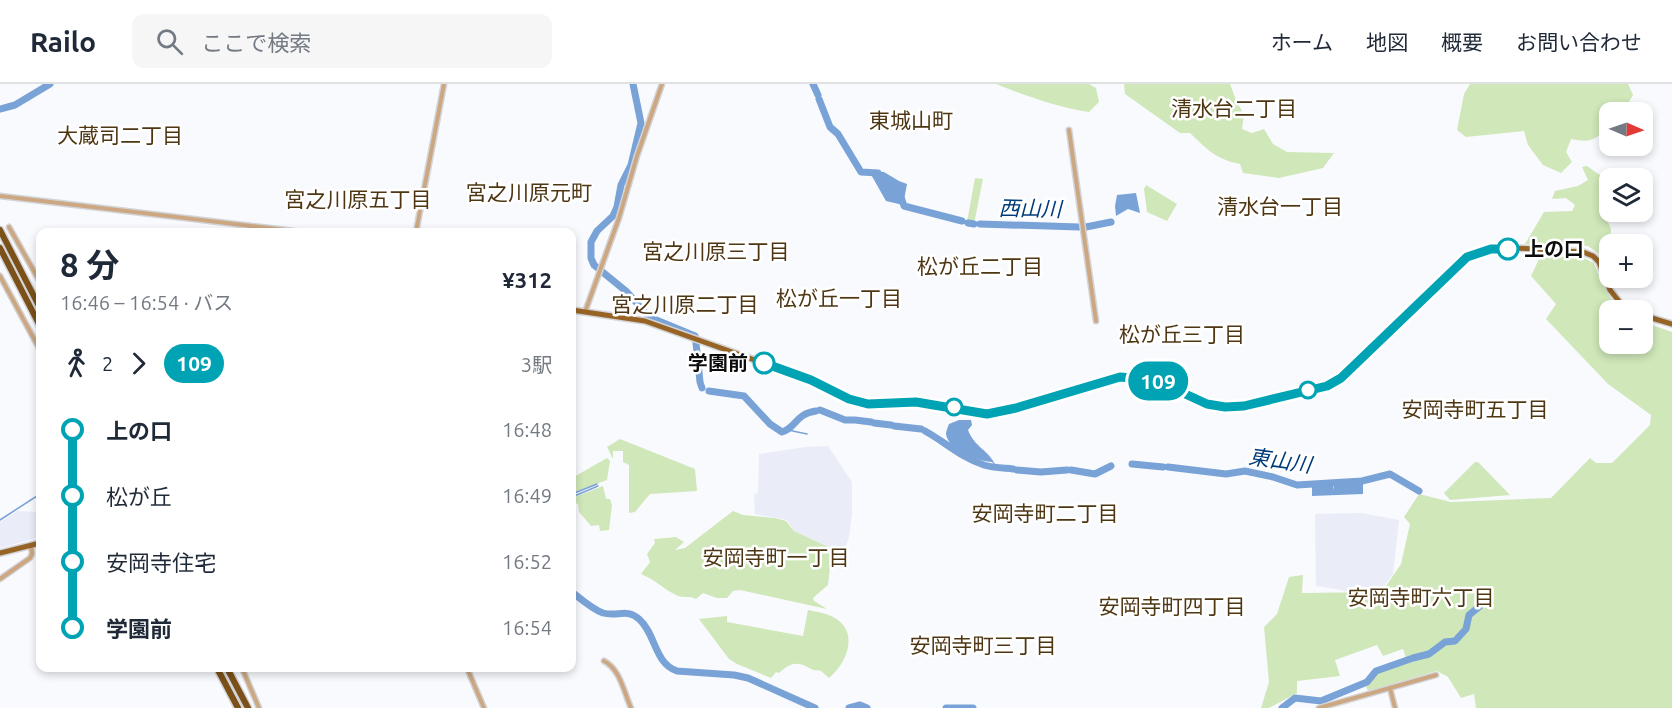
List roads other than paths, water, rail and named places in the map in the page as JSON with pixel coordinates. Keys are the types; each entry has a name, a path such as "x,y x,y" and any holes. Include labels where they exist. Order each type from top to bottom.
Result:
{"highway":[{"path":"0,230 36,300"},
{"path":"1,250 36,318"},
{"path":"219,672 238,708"},
{"path":"229,672 248,708"}],"main road":[{"path":"576,311 645,321 811,380 860,402 876,405 925,403 987,414 1016,408 1120,377 1155,380 1207,404 1225,407 1244,406 1327,386 1341,378 1364,357 1467,257 1491,249 1583,252 1593,256 1599,262 1610,290 1618,300"},
{"path":"1653,318 1672,324"},
{"path":"0,553 36,544"}],"street":[{"path":"417,228 444,84"},
{"path":"585,312 662,84"},
{"path":"1069,130 1096,321"},
{"path":"0,196 267,228"},
{"path":"9,227 36,274"},
{"path":"0,276 36,343"},
{"path":"0,579 30,558 31,545"},
{"path":"604,661 616,671 631,708"},
{"path":"244,672 259,708"},
{"path":"469,672 484,708"},
{"path":"1319,708 1436,675"},
{"path":"1390,688 1395,708"}],"water":[{"path":"869,171 884,172 907,184 903,205 886,201"},
{"path":"1136,193 1140,213 1128,209 1116,216 1117,195"},
{"path":"959,420 971,420 972,425 968,430 971,436 996,466 992,462 965,454 952,445 946,434 947,430 949,424"},
{"path":"1363,483 1363,494 1312,496 1312,486 1333,485 1334,490 1334,485"}],"waterway":[{"path":"0,109 15,105 50,84"},
{"name":"東山川","path":"633,84 641,123 631,165 621,185 613,216 597,231 591,242 591,258 594,265 627,292 649,317 695,336"},
{"name":"西山川","path":"813,84 818,95"},
{"name":"西山川","path":"819,99 830,127 838,134 861,172 878,173"},
{"name":"西山川","path":"901,197 904,206 962,221"},
{"name":"西山川","path":"1086,227 1111,222"},
{"name":"西山川","path":"968,223 974,224"},
{"name":"西山川","path":"980,224 1079,227"},
{"name":"東山川","path":"696,343 702,388"},
{"name":"東山川","path":"709,391 744,396 770,424 782,432 804,415 816,411"},
{"name":"東山川","path":"820,410 845,420 853,420"},
{"name":"東山川","path":"855,420 871,422"},
{"name":"東山川","path":"874,423 891,425"},
{"name":"東山川","path":"894,426 921,429"},
{"path":"788,430 807,434"},
{"name":"東山川","path":"925,431 976,462 991,467 1013,469"},
{"name":"東山川","path":"1132,464 1163,467"},
{"name":"東山川","path":"1071,470 1095,474 1111,466"},
{"name":"東山川","path":"1168,467 1226,474 1245,471 1297,485 1362,481 1390,474 1419,491"},
{"name":"東山川","path":"1017,470 1041,472 1067,470"},
{"path":"576,492 597,484"},
{"path":"576,495 598,486"},
{"path":"0,520 36,497"},
{"path":"576,595 603,613 626,613 639,619 645,625 664,662 677,671 748,678 815,708"},
{"path":"1282,708 1295,698 1321,701 1367,682 1376,671 1429,654 1445,642 1455,641 1466,629 1469,615 1480,606"},
{"path":"849,708 860,705 867,708"},
{"path":"946,708 973,708"}],"place":[{"name":"上の口","path":"1508,249"},
{"name":"学園前","path":"764,363"}],"district":[{"name":"清水台二丁目","path":"1234,109"},
{"name":"東城山町","path":"911,121"},
{"name":"大蔵司二丁目","path":"120,136"},
{"name":"宮之川原元町","path":"529,193"},
{"name":"宮之川原五丁目","path":"358,200"},
{"name":"清水台一丁目","path":"1280,207"},
{"name":"宮之川原三丁目","path":"716,252"},
{"name":"松が丘二丁目","path":"980,267"},
{"name":"松が丘一丁目","path":"839,299"},
{"name":"宮之川原二丁目","path":"685,305"},
{"name":"松が丘三丁目","path":"1182,335"},
{"name":"安岡寺町五丁目","path":"1475,410"},
{"name":"安岡寺町二丁目","path":"1045,514"},
{"name":"安岡寺町一丁目","path":"776,558"},
{"name":"安岡寺町六丁目","path":"1421,598"},
{"name":"安岡寺町四丁目","path":"1172,607"},
{"name":"安岡寺町三丁目","path":"983,646"}]}
